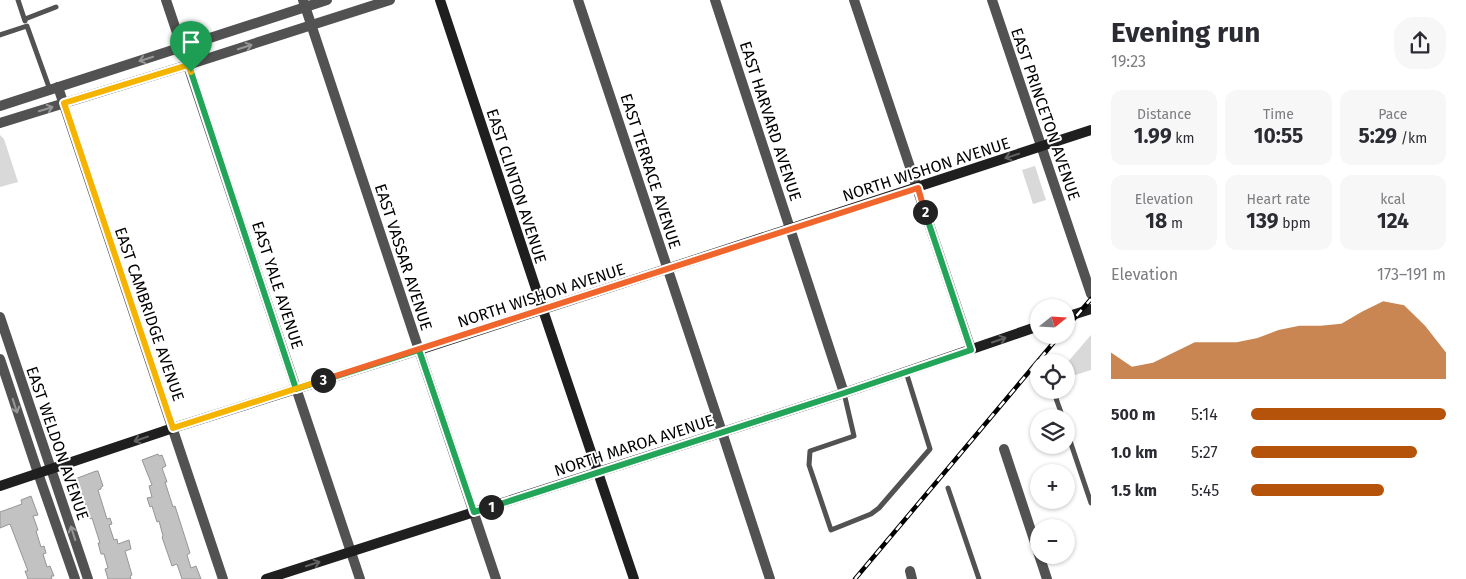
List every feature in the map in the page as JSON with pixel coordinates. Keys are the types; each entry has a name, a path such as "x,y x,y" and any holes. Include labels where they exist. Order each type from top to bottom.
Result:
{"main road":[{"name":"EAST CLINTON AVENUE","path":"440,0 634,579"},
{"name":"NORTH WISHON AVENUE","path":"0,486 1091,130"},
{"path":"1075,314 1091,309"},
{"name":"NORTH MAROA AVENUE","path":"266,579 844,393 1030,329"}],"street":[{"name":"EAST YALE AVENUE","path":"166,0 360,579"},
{"path":"0,106 183,47 304,4 327,0"},
{"path":"0,123 390,0"},
{"name":"EAST TERRACE AVENUE","path":"578,0 770,579"},
{"name":"EAST HARVARD AVENUE","path":"715,0 844,393"},
{"path":"854,0 971,350"},
{"name":"EAST PRINCETON AVENUE","path":"992,0 1091,294"},
{"name":"EAST VASSAR AVENUE","path":"304,4 496,579"},
{"name":"EAST CAMBRIDGE AVENUE","path":"54,88 64,103 223,579"},
{"name":"EAST WELDON AVENUE","path":"0,317 88,579"},
{"name":"EAST WELDON AVENUE","path":"0,359 75,579"},
{"path":"4,372 17,367"},
{"path":"1004,449 1046,579"}],"lane":[{"path":"18,0 27,26 54,88"},
{"path":"25,19 56,7"},
{"path":"0,35 27,26"},
{"path":"844,393 854,436 810,451 809,465 831,530 871,514 879,508 930,449 906,372"},
{"path":"1075,454 1091,503"},
{"path":"948,488 978,579"}],"shaded area":[{"path":"0,135 4,139 18,182 0,187"},
{"path":"1035,166 1046,200 1033,204 1022,170"},
{"path":"1091,335 1091,370 1075,375 1075,354"}],"building":[{"path":"158,454 159,456 162,455 166,466 162,468 167,482 165,482 190,553 187,555 191,568 196,566 201,579 182,579 177,564 172,566 162,537 159,521 157,522 152,506 150,507 147,498 152,497 149,486 152,485 142,460"},
{"path":"98,471 103,486 98,490 107,519 110,518 112,524 109,525 114,540 117,539 118,544 129,540 131,549 125,551 132,575 130,576 131,579 108,579 105,569 108,568 104,554 101,554 98,543 100,543 92,518 90,519 82,493 79,494 75,479"},
{"path":"31,496 38,515 33,516 38,530 36,531 41,547 44,546 46,553 43,554 47,567 50,566 54,576 51,576 52,579 28,579 25,571 28,571 10,524 0,528 0,512 22,504 21,500"}],"railway":[{"path":"1075,318 1091,299"},
{"path":"855,579 1052,344"}],"route":[{"path":"191,72 188,65 64,103 173,428 419,350 918,188 971,350 844,393 474,512 419,350 296,389 191,72"}]}
